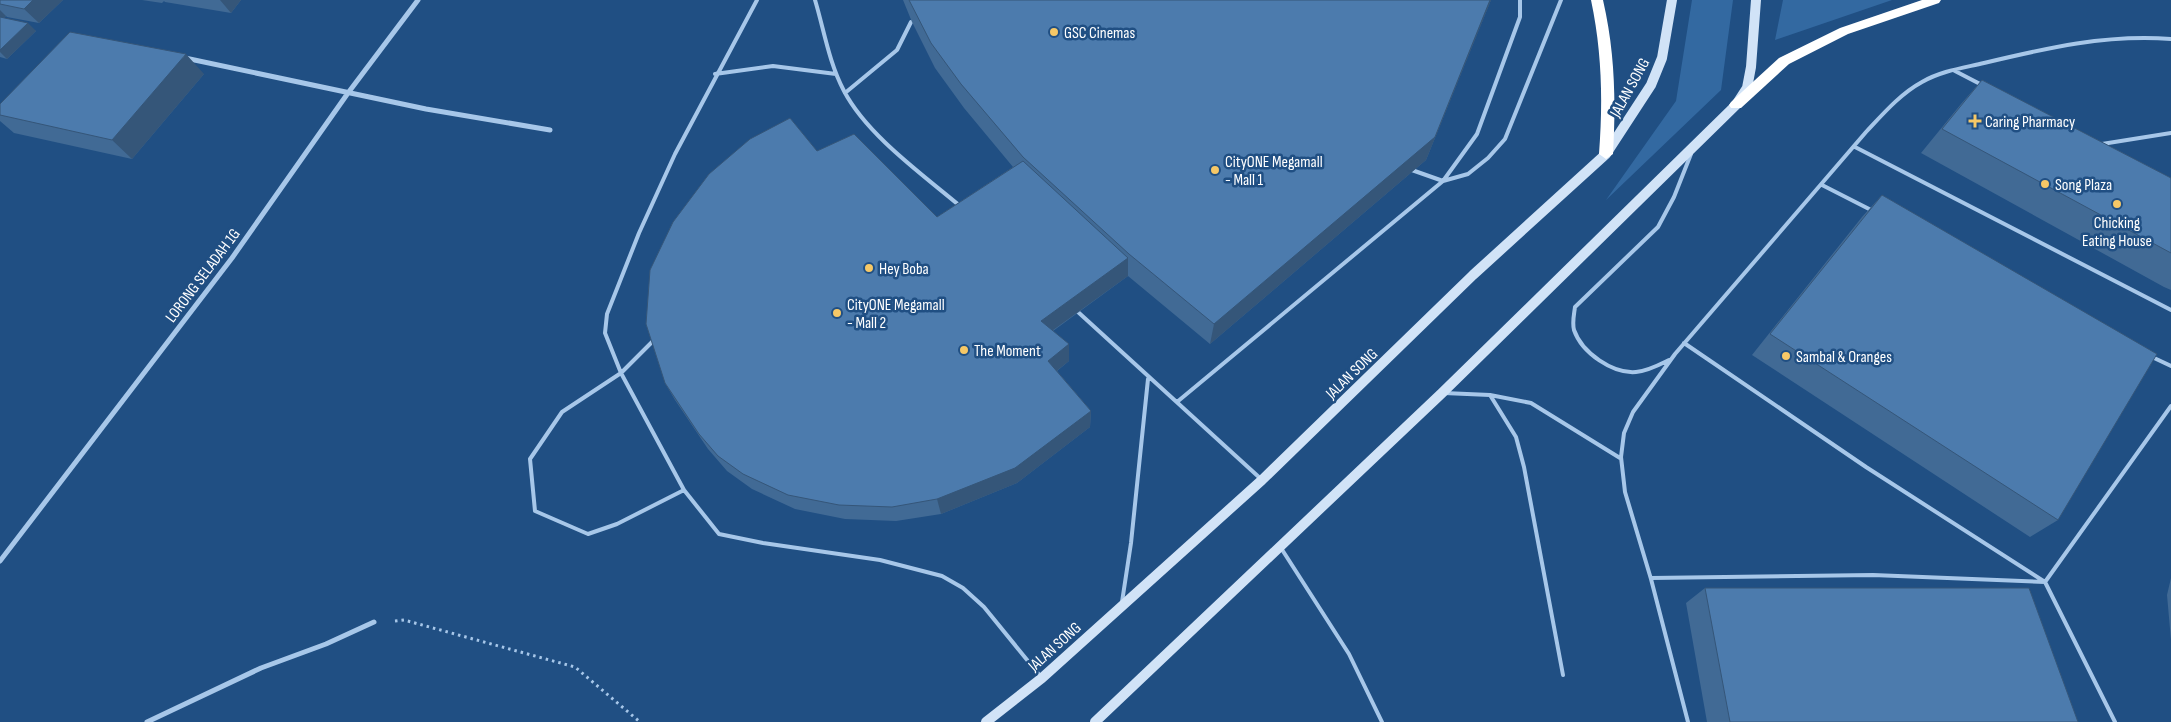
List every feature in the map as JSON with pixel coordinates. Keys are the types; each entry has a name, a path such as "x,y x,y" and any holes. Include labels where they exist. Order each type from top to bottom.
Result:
{"highway":[{"path":"1597,0 1609,60 1610,96 1606,154"},
{"path":"1736,105 1784,61 1844,31 1936,0"}],"main road":[{"name":"JALAN SONG","path":"986,722 1042,678 1262,480 1473,275 1606,154 1651,85 1662,58 1672,0"},
{"path":"1095,722 1442,393 1736,105 1747,88 1751,67 1756,0"}],"street":[{"name":"LORONG SELADAH 1G","path":"0,561 232,258 348,93 418,0"},
{"path":"179,57 426,109 550,130"},
{"path":"147,722 261,668 326,644 374,622"}],"lane":[{"path":"757,0 715,74 665,176 607,314 605,333 621,373 684,490 719,534 763,543 880,560 942,576 963,588 984,607 1042,678"},
{"path":"815,0 836,74 845,93 879,137 964,209"},
{"path":"1177,402 1443,181 1477,134 1520,17 1520,0"},
{"path":"1400,165 1443,181 1468,174 1488,158 1505,139 1561,0"},
{"path":"845,93 897,50 912,22"},
{"path":"1688,722 1651,578 1632,516 1620,458 1622,436 1631,415 1684,343 1855,146 1906,94 1923,82 1956,71 2079,40 2141,35 2171,39"},
{"path":"715,74 773,66 836,74"},
{"path":"1956,71 1990,90"},
{"path":"2100,145 2171,133"},
{"path":"1855,146 2171,310"},
{"path":"1671,359 1643,371 1628,372 1611,368 1592,355 1580,341 1573,324 1576,307 1658,227 1674,198 1694,147"},
{"path":"1822,185 1874,212"},
{"path":"1078,312 1148,379 1177,402 1262,480"},
{"path":"656,338 621,373 562,412 530,459 535,512 588,534 617,524 684,490"},
{"path":"1684,343 1866,467 2045,582 2115,722"},
{"path":"2145,353 2171,366"},
{"path":"1122,604 1132,543 1148,379"},
{"path":"1442,393 1490,395 1531,403 1620,458"},
{"path":"1490,395 1516,437 1524,467 1562,675"},
{"path":"2045,582 2171,406"},
{"path":"1280,546 1345,648 1376,705 1382,722"},
{"path":"1651,578 1873,575 2045,582"}],"path":[{"path":"374,622 404,620 575,666 640,722"}],"shaded area":[{"path":"1692,0 1733,0 1721,90 1606,200 1676,101"},
{"path":"1783,0 1892,0 1775,40"}],"building":[{"path":"0,0 33,0 24,9 0,4"},
{"name":"CityONE Megamall - Mall 1","path":"909,0 1490,0 1435,137 1214,324 1129,254 1023,157 961,84 931,43"},
{"path":"0,17 28,23 0,50"},
{"path":"70,32 186,54 112,140 0,115 0,104"},
{"path":"1982,80 2171,178 2171,253 1942,129"},
{"name":"CityONE Megamall - Mall 2","path":"790,118 817,151 854,134 937,217 1023,161 1128,258 1041,321 1069,344 1048,361 1091,411 1015,468 937,499 892,507 839,505 788,495 743,474 718,456 699,434 665,383 646,324 650,270 673,222 709,174 750,139"},
{"path":"1882,195 2157,354 2058,520 1770,334"},
{"path":"1705,588 2029,588 2078,722 1730,722"}],"place":[{"name":"GSC Cinemas","path":"1054,32"},
{"name":"Caring Pharmacy","path":"1975,121"},
{"name":"CityONE Megamall - Mall 1","path":"1215,170"},
{"name":"Song Plaza","path":"2045,184"},
{"name":"Chicking Eating House","path":"2117,204"},
{"name":"Hey Boba","path":"869,268"},
{"name":"CityONE Megamall - Mall 2","path":"837,313"},
{"name":"The Moment","path":"964,350"},
{"name":"Sambal & Oranges","path":"1786,356"}]}
